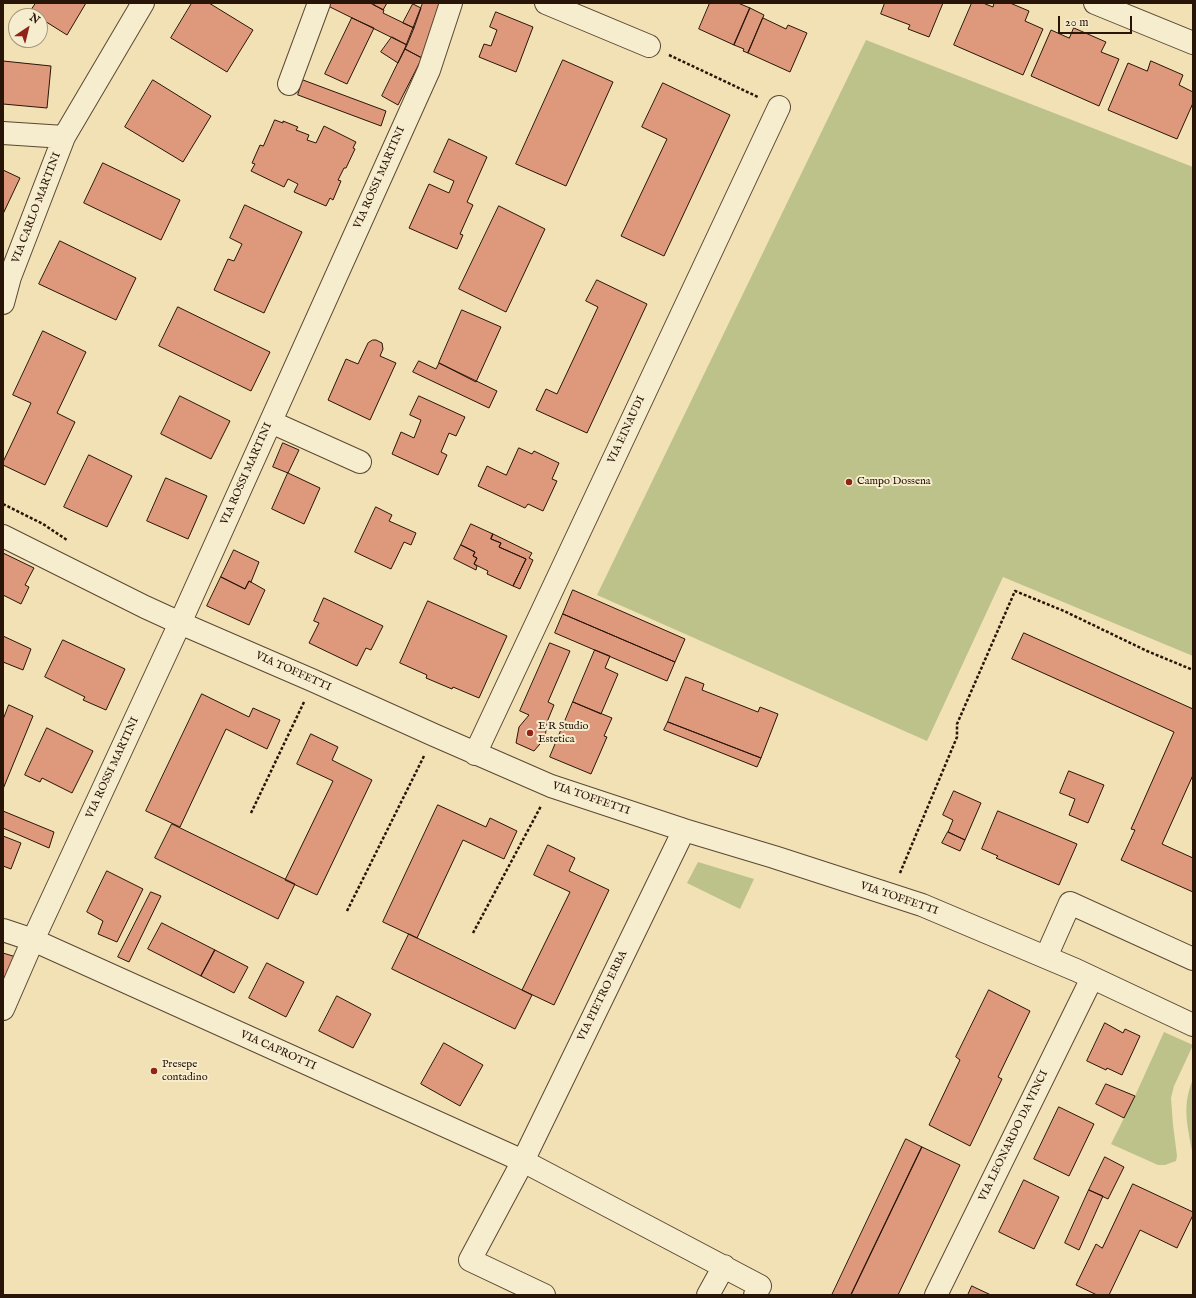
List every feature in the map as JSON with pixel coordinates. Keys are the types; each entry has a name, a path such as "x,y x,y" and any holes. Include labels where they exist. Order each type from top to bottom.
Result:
{"street":[{"name":"VIA CARLO MARTINI","path":"3,302 10,277 64,137 144,3"},
{"path":"289,84 319,3"},
{"name":"VIA ROSSI MARTINI","path":"3,1009 33,940 180,623 429,70 450,3"},
{"path":"546,3 649,46"},
{"path":"1095,3 1193,43"},
{"name":"VIA EINAUDI","path":"475,754 779,107"},
{"name":"VIA CARLO MARTINI","path":"3,133 64,137"},
{"path":"270,422 360,462"},
{"name":"VIA TOFFETTI","path":"3,536 180,623 314,681 475,754 551,786 684,830 774,857 922,905 1046,957 1193,1025"},
{"name":"VIA PIETRO ERBA","path":"544,1295 470,1260 523,1161 684,830"},
{"path":"1046,957 1070,903 1193,959"},
{"path":"3,930 33,940"},
{"name":"VIA CAPROTTI","path":"33,940 523,1161"},
{"name":"VIA LEONARDO DA VINCI","path":"936,1295 1092,978"},
{"path":"523,1161 760,1286 755,1295"},
{"path":"708,1295 724,1266"}],"path":[{"path":"649,46 779,107"},
{"path":"3,504 43,524 73,543"},
{"path":"897,879 956,736 957,724 1015,591 1064,611 1147,651 1193,670"},
{"path":"251,813 314,681"},
{"path":"347,911 434,735"},
{"path":"473,933 551,786"}],"green space":[{"name":"Campo Dossena","path":"866,40 1193,167 1193,656 1003,577 927,741 597,595"},
{"path":"698,862 754,879 740,909 687,883"},
{"path":"1164,1032 1193,1045 1174,1086 1171,1098 1177,1156 1176,1161 1165,1165 1158,1165 1111,1144"},
{"path":"1193,1079 1192,1151 1186,1115 1188,1098"}],"building":[{"path":"36,3 86,3 67,35 48,23 48,8 33,8"},
{"path":"192,3 209,3 253,30 227,72 171,38"},
{"path":"331,3 370,3 384,10 383,13 414,28 407,45 330,7"},
{"path":"376,3 387,3 383,10 374,5"},
{"path":"423,3 441,3 422,58 405,49"},
{"path":"710,3 738,3 750,8 734,45 699,29"},
{"path":"885,3 943,3 929,37 908,29 910,25 881,14"},
{"path":"972,3 983,3 993,7 994,3 1010,3 1029,11 1025,21 1043,29 1023,75 954,45"},
{"path":"413,4 421,8 414,28 403,23"},
{"path":"750,8 764,15 748,53 743,51 744,49 734,45"},
{"path":"496,12 533,27 516,72 479,57 484,44 491,46 497,30 490,27"},
{"path":"352,18 374,28 347,84 325,74"},
{"path":"763,18 786,29 788,25 807,33 790,72 748,53"},
{"path":"1074,28 1106,42 1101,52 1119,59 1099,106 1031,76 1051,30 1069,38"},
{"path":"392,37 407,45 398,63 381,52"},
{"path":"405,49 422,58 398,105 382,96"},
{"path":"563,60 613,82 566,186 516,164"},
{"path":"3,61 51,66 47,108 3,104"},
{"path":"1151,61 1183,75 1179,85 1193,92 1193,103 1177,139 1108,110 1128,63 1147,71"},
{"path":"153,80 211,116 183,162 125,127"},
{"path":"303,80 386,111 381,126 298,95"},
{"path":"663,83 730,115 664,256 621,236 667,139 642,127"},
{"path":"275,120 283,123 283,121 298,127 296,130 309,135 307,140 316,143 324,126 356,142 353,148 355,149 346,168 344,168 338,180 341,181 333,200 330,198 326,206 294,192 298,184 288,179 284,187 251,171 255,164 252,163 260,145 263,146"},
{"path":"449,139 487,157 467,202 473,205 460,234 463,235 457,249 409,228 429,184 449,193 454,181 434,172"},
{"path":"103,163 180,200 161,240 84,203"},
{"path":"3,170 20,178 3,214"},
{"path":"245,205 302,232 264,313 214,290 228,259 234,261 242,244 230,238"},
{"path":"499,206 545,229 506,312 459,289"},
{"path":"60,241 136,278 116,320 39,284"},
{"path":"597,280 647,304 587,433 536,410 546,389 557,394 598,307 586,301"},
{"path":"178,307 270,352 251,391 159,346"},
{"path":"462,310 501,327 476,382 439,363"},
{"path":"43,331 86,352 57,413 75,422 45,485 3,465 3,462 31,403 13,395"},
{"path":"373,340 382,343 383,349 380,356 396,363 370,420 328,400 346,359 358,364 368,343"},
{"path":"419,361 436,369 439,363 497,391 489,408 413,372"},
{"path":"180,396 230,421 211,459 161,434"},
{"path":"419,396 465,417 456,436 449,433 441,452 447,455 438,475 392,454 401,432 414,438 421,420 410,415"},
{"path":"283,443 299,450 288,473 273,467"},
{"path":"519,448 532,454 534,451 559,463 552,479 557,481 543,511 528,504 525,508 478,486 487,466 506,475"},
{"path":"89,455 132,476 107,527 64,507"},
{"path":"288,473 320,488 304,524 272,509"},
{"path":"166,478 207,496 188,539 147,521"},
{"path":"376,507 392,515 389,521 416,533 411,545 404,542 391,569 355,552"},
{"path":"471,524 493,534 491,539 501,543 499,547 526,559 513,586 487,574 488,571 474,564 477,558 473,556 475,552 461,545"},
{"path":"493,534 532,553 529,558 533,560 520,589 513,586 526,559 499,547 501,543 491,539"},
{"path":"461,545 475,552 473,556 477,558 474,564 477,566 476,570 454,559"},
{"path":"234,550 259,562 251,582 249,581 245,589 221,577"},
{"path":"3,553 34,568 25,585 29,587 21,604 3,595"},
{"path":"221,577 245,589 249,581 265,590 249,625 207,606"},
{"path":"573,590 685,639 675,662 563,614"},
{"path":"324,598 383,626 371,650 366,648 357,666 309,643 319,623 314,621"},
{"path":"428,601 507,636 479,698 426,678 427,675 400,663"},
{"path":"563,614 675,662 667,681 555,633"},
{"path":"1024,633 1193,709 1193,775 1162,844 1193,858 1193,892 1121,860 1135,830 1131,829 1174,732 1012,659"},
{"path":"3,636 31,649 23,670 3,662"},
{"path":"63,640 125,669 106,710 83,700 85,697 45,677"},
{"path":"550,643 570,651 548,702 554,705 547,722 545,738 534,751 516,743 519,727 529,715 520,711"},
{"path":"595,650 610,656 605,668 618,674 601,714 573,702"},
{"path":"686,677 704,684 702,690 758,712 760,707 778,714 761,758 668,722"},
{"path":"202,694 249,717 253,708 280,720 267,749 226,729 180,827 146,811"},
{"path":"573,702 612,718 604,736 607,737 591,774 550,757"},
{"path":"9,705 33,716 3,789 3,720"},
{"path":"668,722 761,758 757,767 664,730"},
{"path":"47,728 93,751 72,793 42,778 40,782 25,775"},
{"path":"311,734 338,747 332,760 372,780 317,895 285,880 333,781 297,764"},
{"path":"1069,771 1104,785 1088,823 1069,815 1075,799 1060,793"},
{"path":"954,791 981,803 965,840 948,832 953,820 943,815"},
{"path":"438,805 486,827 490,818 517,831 504,859 463,840 417,938 383,922"},
{"path":"3,811 54,832 49,848 3,828"},
{"path":"998,811 1077,844 1059,885 996,858 998,856 982,849"},
{"path":"172,824 295,884 278,919 155,858"},
{"path":"948,832 965,840 960,851 942,843"},
{"path":"3,836 21,843 11,869 3,866"},
{"path":"548,845 575,858 569,871 609,890 554,1005 522,990 570,892 534,875"},
{"path":"107,871 143,889 117,942 98,934 103,921 87,912"},
{"path":"151,892 161,896 129,962 118,957"},
{"path":"162,923 215,950 201,976 148,949"},
{"path":"409,934 532,995 515,1029 392,969"},
{"path":"215,950 248,967 234,993 201,976"},
{"path":"3,953 16,957 3,985"},
{"path":"267,963 304,982 286,1017 249,998"},
{"path":"989,990 1030,1011 998,1077 1002,1079 970,1146 929,1125 960,1060 956,1057"},
{"path":"337,996 371,1014 353,1048 319,1031"},
{"path":"1105,1023 1123,1033 1125,1029 1140,1036 1122,1075 1107,1068 1106,1070 1087,1061"},
{"path":"444,1043 483,1065 460,1106 421,1084"},
{"path":"1106,1084 1135,1096 1124,1118 1096,1104"},
{"path":"1059,1107 1094,1124 1069,1176 1034,1159"},
{"path":"906,1139 922,1147 851,1295 832,1295"},
{"path":"922,1147 960,1165 898,1295 851,1295"},
{"path":"1105,1157 1124,1167 1108,1199 1089,1190"},
{"path":"1024,1180 1059,1197 1034,1249 999,1232"},
{"path":"1133,1184 1193,1212 1193,1215 1177,1248 1140,1230 1109,1295 1097,1295 1076,1285 1096,1244 1102,1248"},
{"path":"1089,1190 1103,1196 1079,1250 1065,1243"},
{"path":"972,1286 976,1288 991,1295 968,1295"}],"place":[{"name":"Campo Dossena","path":"849,482"},
{"name":"E R Studio Estetica","path":"530,733"},
{"name":"Presepe contadino","path":"154,1071"}]}
